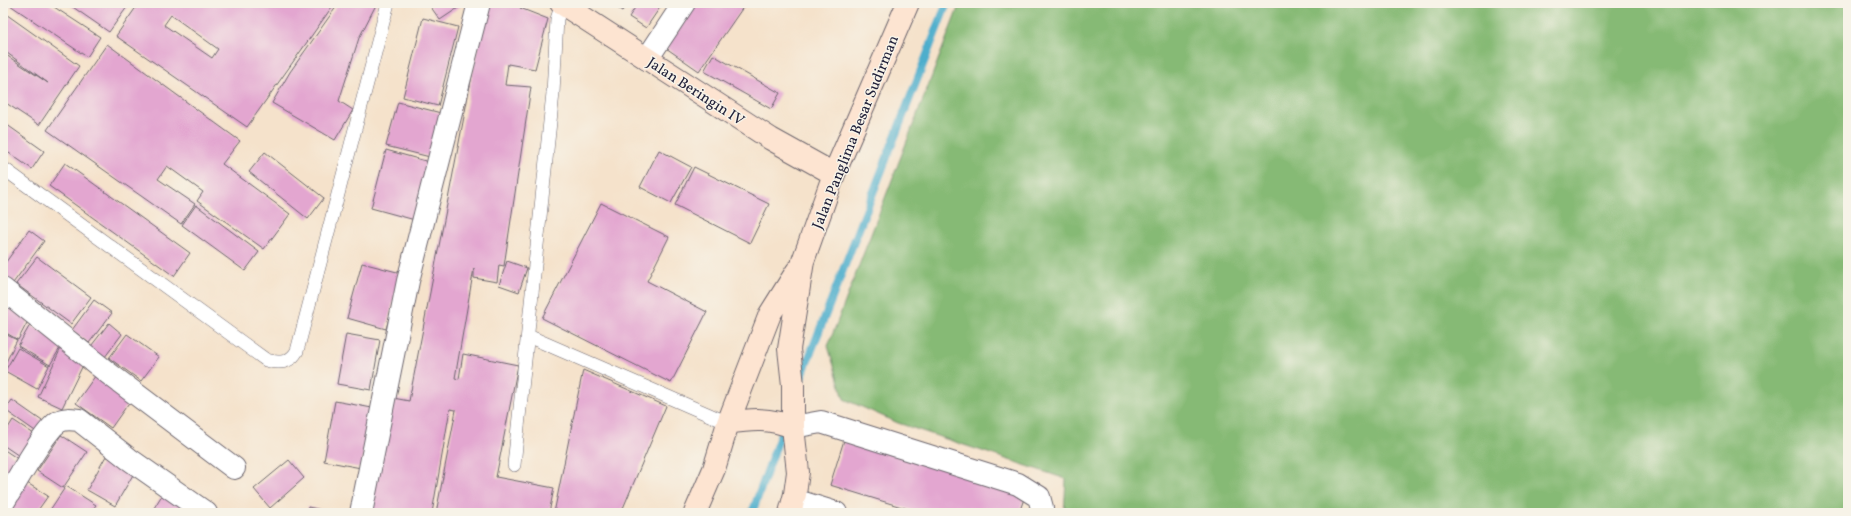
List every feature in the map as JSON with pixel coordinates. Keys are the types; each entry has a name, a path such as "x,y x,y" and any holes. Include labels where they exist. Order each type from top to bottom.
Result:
{"main road":[{"name":"Jalan Beringin IV","path":"562,3 771,139 834,174"},
{"name":"Jalan Panglima Besar Sudirman","path":"792,506 798,472 793,427 793,385 789,349 803,261 834,174 908,3"},
{"name":"Jalan Panglima Besar Sudirman","path":"695,513 714,469 728,423 770,314 803,261"},
{"path":"728,423 752,419 776,421 793,427"}],"street":[{"path":"360,513 408,281 478,3"},
{"path":"647,59 684,3"},
{"path":"3,289 108,373 234,468"},
{"path":"3,503 48,433 58,422 70,418 79,420 129,459 206,513"},
{"path":"793,427 821,422 1018,484 1039,497 1042,508 1040,513"},
{"path":"792,506 836,513"}],"lane":[{"path":"3,168 266,360 275,363 287,361 293,358 297,351 388,3"},
{"path":"514,465 553,93 557,19 562,3"},
{"path":"528,336 728,423"}],"green space":[{"path":"960,3 1848,3 1848,513 1064,513 1066,479 898,423 844,399 828,346"}],"building":[{"path":"7,3 48,3 100,37 87,57"},
{"path":"67,3 130,3 109,32"},
{"path":"139,3 334,4 247,127 116,36","holes":["171,15 218,49 212,58 164,25"]},
{"path":"339,3 377,3 359,38 339,101 353,110 335,140 272,103 290,72"},
{"path":"428,3 464,3 464,4 440,20"},
{"path":"486,3 520,3 520,8 548,19 535,69 508,64 505,85 531,87 504,266 499,265 497,282 474,278 474,268 455,378 459,379 463,354 518,365 496,477 554,488 549,513 436,513 456,410 450,409 432,513 368,513 388,397 409,401"},
{"path":"610,3 628,3 622,11"},
{"path":"638,3 663,3 646,28 629,17"},
{"path":"697,3 746,3 699,71 666,48"},
{"path":"3,12 79,66 39,125 3,101 3,59 6,55 48,83 3,50"},
{"path":"423,18 458,27 438,106 403,97"},
{"path":"107,44 240,141 222,164 290,214 264,249 197,201 203,192 167,166 158,179 195,204 181,224 47,130"},
{"path":"713,55 780,93 771,109 704,71"},
{"path":"398,102 441,113 430,157 386,146"},
{"path":"3,122 44,151 32,169 3,149"},
{"path":"386,150 429,162 415,220 371,208"},
{"path":"659,150 691,167 671,203 640,187"},
{"path":"265,152 324,198 308,219 249,172"},
{"path":"65,163 190,253 174,276 49,186"},
{"path":"694,167 769,204 750,243 675,205"},
{"path":"601,203 669,237 647,281 707,312 671,383 542,318"},
{"path":"196,205 259,252 245,271 182,225"},
{"path":"29,230 44,241 8,290 3,286 3,266"},
{"path":"37,257 91,297 71,324 16,284"},
{"path":"507,261 527,268 519,292 499,285"},
{"path":"362,263 401,273 386,329 347,318"},
{"path":"94,300 112,313 89,343 72,330"},
{"path":"3,305 29,319 18,340 3,331"},
{"path":"109,323 122,334 102,361 88,350"},
{"path":"30,325 63,343 50,365 18,346"},
{"path":"3,333 17,340 3,368"},
{"path":"127,334 159,357 141,381 109,358"},
{"path":"346,334 380,340 371,390 337,384"},
{"path":"18,348 49,366 37,389 5,371"},
{"path":"61,348 86,359 62,408 38,397"},
{"path":"583,370 666,406 621,513 554,513"},
{"path":"98,372 133,397 111,428 76,403"},
{"path":"12,400 45,423 38,433 5,410"},
{"path":"335,401 372,408 361,468 324,461"},
{"path":"13,420 43,440 28,462 3,445 3,436"},
{"path":"61,435 87,452 63,488 37,471"},
{"path":"845,437 1026,493 1019,513 921,513 830,485"},
{"path":"3,449 18,459 7,475 3,472"},
{"path":"106,456 134,473 115,506 87,490"},
{"path":"289,460 304,478 270,508 254,489"},
{"path":"24,481 48,496 36,513 16,513 7,508"},
{"path":"66,486 96,505 90,513 48,513"},
{"path":"165,490 205,513 151,513"},
{"path":"308,507 331,512 331,513 307,513"}],"waterway":[{"path":"799,383 947,3"},
{"path":"752,513 784,425"}]}
